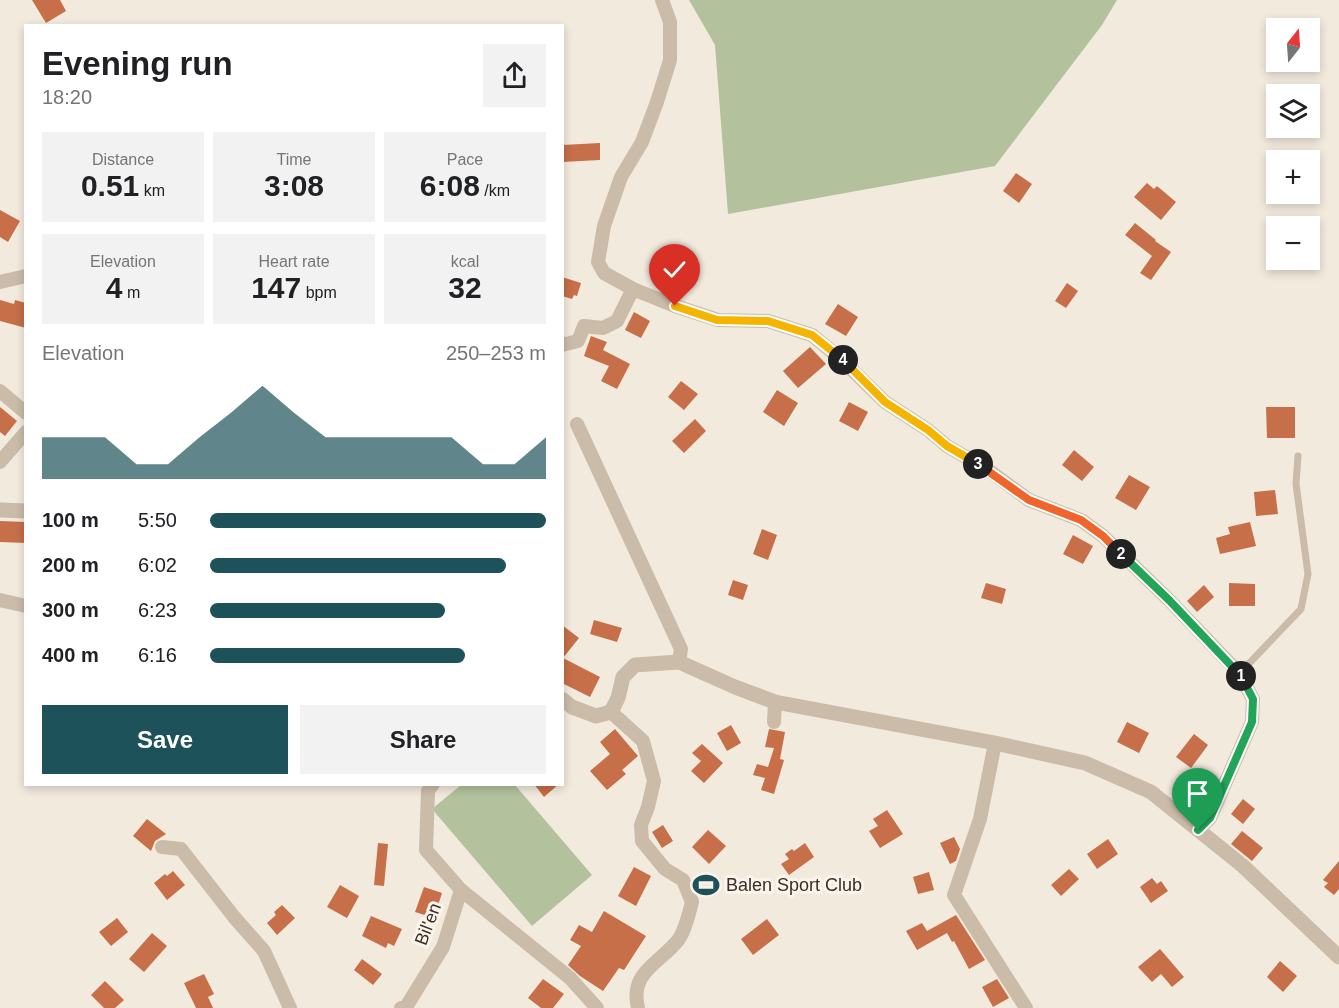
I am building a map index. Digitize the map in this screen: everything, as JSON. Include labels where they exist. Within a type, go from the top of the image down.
[{"type":"street","points":[[662,0],[670,22],[670,60],[642,142],[621,177],[604,226],[598,262],[604,273],[633,289],[717,320],[768,321],[812,335],[842,360],[885,402],[928,430],[947,446],[987,470],[1029,500],[1081,520],[1103,536],[1169,600],[1239,674],[1253,699],[1252,722],[1210,818],[1198,830]]},
{"type":"street","points":[[0,282],[24,276]]},
{"type":"street","points":[[564,344],[578,341],[584,326],[603,328],[617,321],[633,289]]},
{"type":"street","points":[[0,392],[24,411]]},
{"type":"street","points":[[577,424],[681,649],[679,662]]},
{"type":"street","points":[[0,462],[24,434]]},
{"type":"street","points":[[0,510],[24,511]]},
{"type":"street","points":[[0,600],[24,606]]},
{"type":"street","points":[[564,701],[572,707],[596,716],[611,712],[618,698],[623,677],[635,665],[679,662],[775,702],[995,743],[1085,763],[1151,792],[1243,866],[1339,957]]},
{"type":"street","points":[[774,722],[775,702]]},
{"type":"street","points":[[611,712],[643,741],[654,781],[641,825],[642,841],[665,869],[683,880],[692,902],[681,937],[664,956],[642,974],[635,997],[638,1008]]},
{"type":"street","points":[[995,743],[980,819],[954,895],[1026,1008]]},
{"type":"street","name":"Bil'en","points":[[401,1008],[406,1007],[443,947],[461,890],[426,850],[428,791],[432,786]]},
{"type":"street","points":[[162,847],[181,849],[234,917],[264,951],[291,1008]]},
{"type":"street","points":[[461,890],[570,978],[597,1008]]},
{"type":"lane","points":[[1239,674],[1301,609],[1308,574],[1296,484],[1298,456]]},
{"type":"green space","points":[[689,0],[1117,0],[1102,25],[995,166],[728,214],[715,45]]},
{"type":"green space","points":[[460,786],[516,786],[592,875],[532,926],[432,809]]},
{"type":"building","points":[[32,0],[60,0],[66,11],[46,23]]},
{"type":"building","points":[[600,143],[600,160],[564,162],[564,145]]},
{"type":"building","points":[[1016,173],[1032,184],[1019,203],[1003,191]]},
{"type":"building","points":[[1147,183],[1154,189],[1157,186],[1176,202],[1161,220],[1134,197]]},
{"type":"building","points":[[0,210],[20,221],[8,242],[0,237]]},
{"type":"building","points":[[1135,223],[1171,252],[1151,280],[1140,273],[1152,256],[1125,235]]},
{"type":"building","points":[[564,278],[581,283],[577,296],[574,295],[572,299],[564,297]]},
{"type":"building","points":[[1067,283],[1078,291],[1066,308],[1055,301]]},
{"type":"building","points":[[0,300],[14,304],[15,300],[24,302],[24,327],[0,321]]},
{"type":"building","points":[[838,304],[858,317],[846,336],[825,324]]},
{"type":"building","points":[[634,312],[650,321],[641,338],[625,330]]},
{"type":"building","points":[[591,336],[607,342],[603,350],[630,364],[617,389],[601,381],[609,366],[584,356]]},
{"type":"building","points":[[810,347],[826,364],[798,388],[783,371]]},
{"type":"building","points":[[681,381],[698,394],[684,410],[668,397]]},
{"type":"building","points":[[777,390],[798,403],[784,426],[763,412]]},
{"type":"building","points":[[849,402],[868,412],[858,431],[839,421]]},
{"type":"building","points":[[0,407],[17,421],[5,436],[0,432]]},
{"type":"building","points":[[1266,407],[1295,407],[1295,438],[1267,438]]},
{"type":"building","points":[[695,419],[706,431],[684,453],[672,441]]},
{"type":"building","points":[[1074,450],[1094,467],[1082,481],[1062,465]]},
{"type":"building","points":[[1129,475],[1150,487],[1136,510],[1115,498]]},
{"type":"building","points":[[1275,490],[1278,514],[1256,516],[1254,492]]},
{"type":"building","points":[[0,521],[24,522],[24,543],[0,542]]},
{"type":"building","points":[[1250,522],[1256,546],[1220,554],[1216,538],[1230,534],[1228,527]]},
{"type":"building","points":[[762,529],[777,535],[768,560],[753,554]]},
{"type":"building","points":[[1073,535],[1093,546],[1083,564],[1063,554]]},
{"type":"building","points":[[733,580],[748,585],[743,600],[728,595]]},
{"type":"building","points":[[986,583],[1006,589],[1002,604],[981,598]]},
{"type":"building","points":[[1229,583],[1255,584],[1255,606],[1229,606]]},
{"type":"building","points":[[1204,585],[1214,597],[1197,612],[1187,601]]},
{"type":"building","points":[[594,620],[622,628],[617,642],[590,634]]},
{"type":"building","points":[[564,627],[579,638],[564,657]]},
{"type":"building","points":[[564,659],[600,677],[590,697],[564,684]]},
{"type":"building","points":[[1127,722],[1149,733],[1139,753],[1117,742]]},
{"type":"building","points":[[731,725],[741,743],[727,751],[717,733]]},
{"type":"building","points":[[615,729],[638,756],[622,770],[626,774],[607,790],[590,771],[610,754],[600,742]]},
{"type":"building","points":[[769,729],[785,732],[780,759],[784,760],[774,794],[761,790],[765,778],[753,775],[757,764],[768,767],[774,748],[765,747]]},
{"type":"building","points":[[1194,734],[1208,745],[1191,768],[1176,757]]},
{"type":"building","points":[[702,744],[723,763],[704,783],[691,771],[701,761],[692,753]]},
{"type":"building","points":[[1194,772],[1210,785],[1196,804],[1179,791]]},
{"type":"building","points":[[536,786],[557,786],[544,797]]},
{"type":"building","points":[[1243,799],[1255,809],[1243,824],[1231,814]]},
{"type":"building","points":[[887,810],[903,834],[880,848],[869,831],[878,826],[873,819]]},
{"type":"building","points":[[147,819],[166,834],[155,841],[151,851],[133,836]]},
{"type":"building","points":[[663,825],[673,841],[662,848],[652,832]]},
{"type":"building","points":[[708,830],[726,846],[709,864],[692,847]]},
{"type":"building","points":[[1242,831],[1263,848],[1252,861],[1231,844]]},
{"type":"building","points":[[954,837],[960,849],[956,861],[950,864],[940,843]]},
{"type":"building","points":[[1108,839],[1118,854],[1097,869],[1087,854]]},
{"type":"building","points":[[378,843],[388,844],[384,886],[374,885]]},
{"type":"building","points":[[805,843],[814,857],[789,875],[781,864],[789,859],[785,854]]},
{"type":"building","points":[[1339,861],[1339,889],[1334,895],[1324,887],[1328,883],[1323,880]]},
{"type":"building","points":[[634,867],[651,876],[636,906],[618,896]]},
{"type":"building","points":[[1069,869],[1079,879],[1061,896],[1051,885]]},
{"type":"building","points":[[173,871],[185,885],[167,900],[154,883]]},
{"type":"building","points":[[929,872],[934,890],[918,894],[913,877]]},
{"type":"building","points":[[1152,878],[1157,884],[1161,881],[1168,891],[1151,903],[1140,887]]},
{"type":"building","points":[[340,885],[359,896],[347,918],[327,907]]},
{"type":"building","points":[[424,887],[442,893],[434,918],[415,912]]},
{"type":"building","points":[[282,905],[295,918],[277,935],[267,923]]},
{"type":"building","points":[[604,911],[646,936],[624,970],[619,968],[603,991],[568,965],[581,946],[570,940],[579,925],[592,932]]},
{"type":"building","points":[[956,915],[985,960],[969,969],[954,941],[952,942],[947,933],[917,950],[906,931],[922,923],[927,931]]},
{"type":"building","points":[[371,916],[402,929],[394,946],[388,943],[386,948],[362,936]]},
{"type":"building","points":[[117,918],[128,932],[111,946],[99,932]]},
{"type":"building","points":[[767,919],[779,935],[753,955],[741,939]]},
{"type":"building","points":[[152,933],[167,946],[144,972],[129,959]]},
{"type":"building","points":[[1160,949],[1184,977],[1172,987],[1161,974],[1152,982],[1138,967]]},
{"type":"building","points":[[362,959],[382,974],[373,985],[354,970]]},
{"type":"building","points":[[1280,961],[1297,976],[1283,992],[1267,977]]},
{"type":"building","points":[[204,974],[214,994],[208,997],[213,1008],[196,1008],[184,983]]},
{"type":"building","points":[[543,979],[564,994],[553,1008],[541,1008],[528,998]]},
{"type":"building","points":[[997,979],[1009,998],[993,1007],[982,987]]},
{"type":"building","points":[[105,981],[124,1000],[115,1008],[104,1008],[91,995]]},
{"type":"place","name":"Balen Sport Club","points":[[706,885]]},
{"type":"route","points":[[675,306],[717,320],[768,321],[812,335],[842,360],[885,402],[928,430],[947,446],[987,470],[1029,500],[1081,520],[1103,536],[1169,600],[1239,674],[1253,699],[1252,722],[1210,818],[1198,830]]}]
